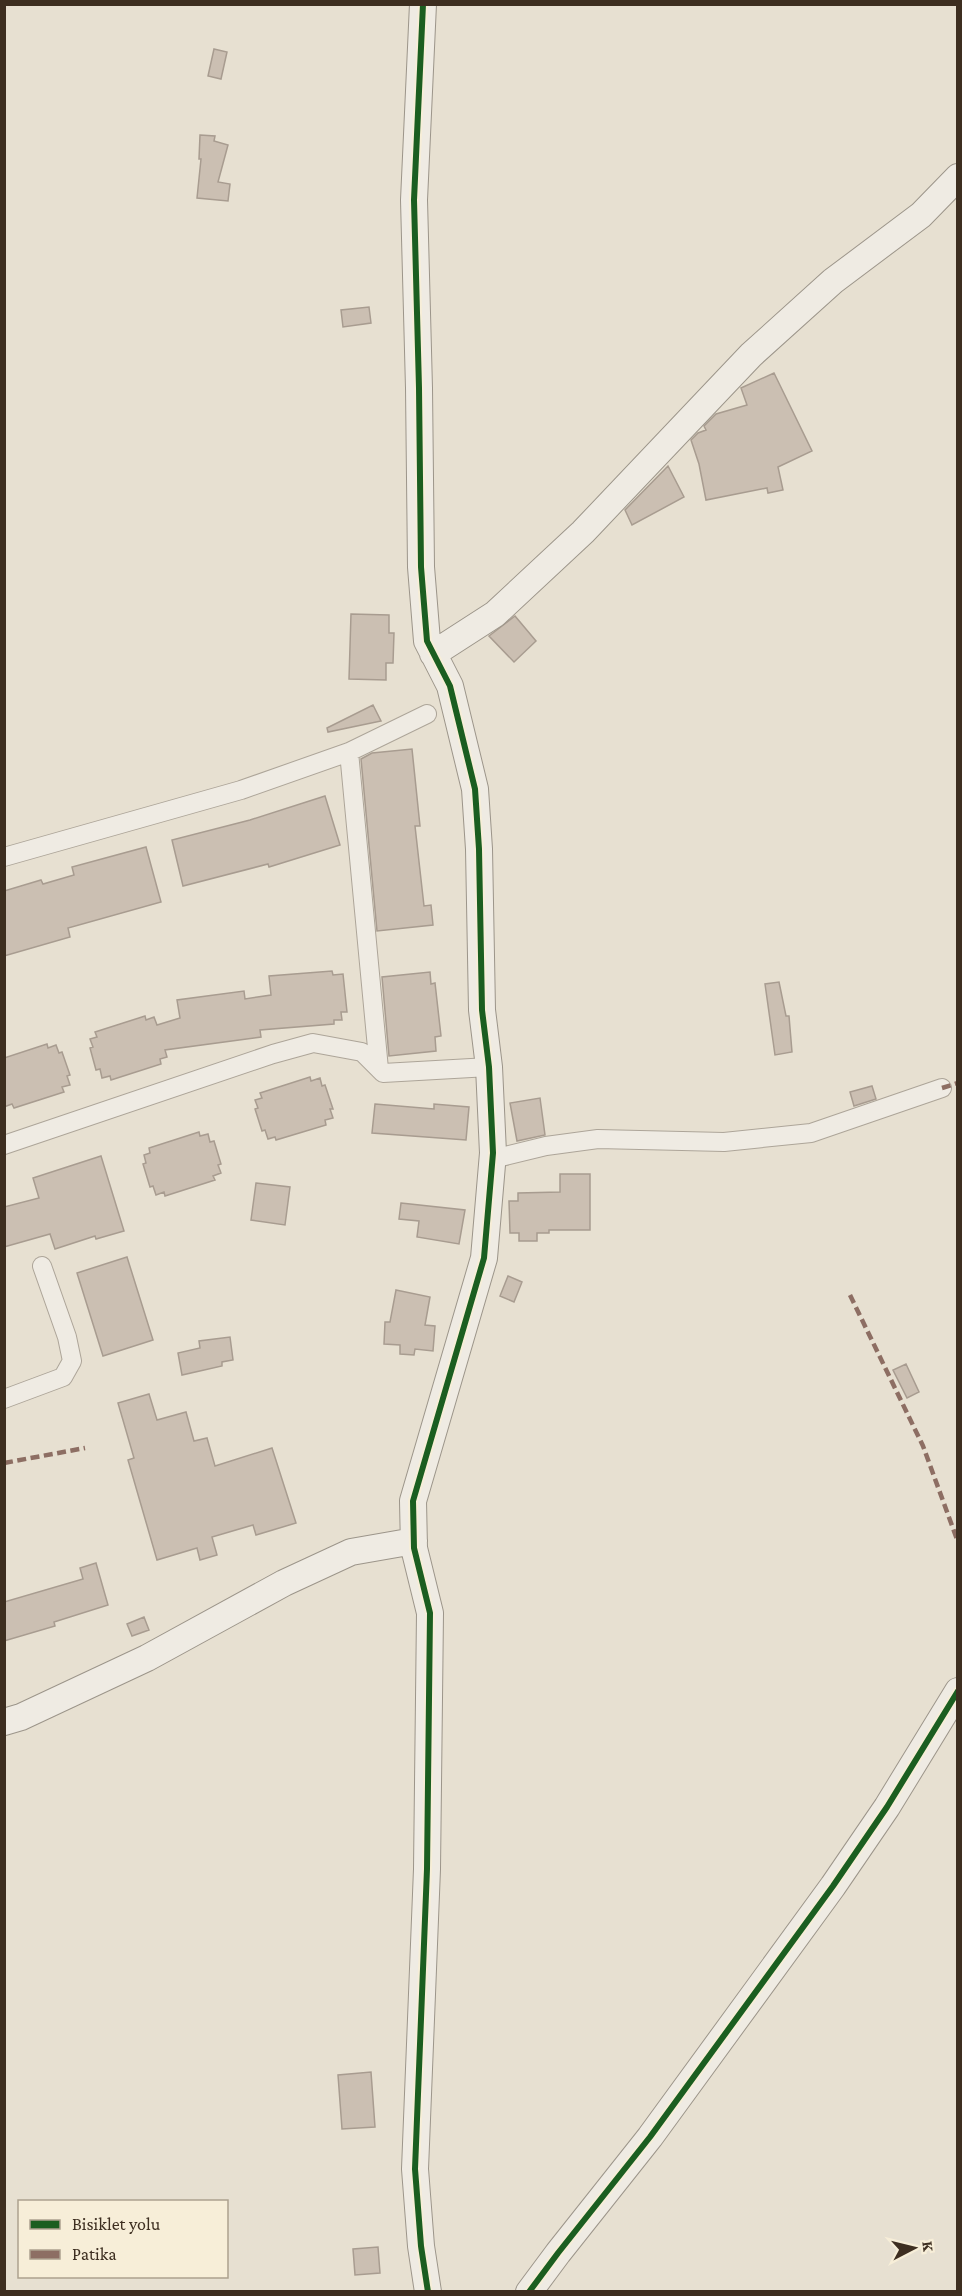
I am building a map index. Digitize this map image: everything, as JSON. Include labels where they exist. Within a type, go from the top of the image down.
[{"type":"street","points":[[423,4],[414,200],[421,567],[427,641],[450,686],[475,789],[479,849],[482,1010],[489,1067],[493,1159],[484,1258],[413,1501],[414,1548],[430,1613],[427,1880],[415,2169],[421,2246],[428,2292]]},
{"type":"street","points":[[433,654],[495,614],[583,532],[751,355],[833,281],[921,215],[957,177]]},
{"type":"street","points":[[4,857],[241,790],[349,752],[427,714]]},
{"type":"street","points":[[349,752],[378,1069]]},
{"type":"street","points":[[4,1144],[273,1054],[313,1043],[362,1052],[383,1073],[489,1067]]},
{"type":"street","points":[[493,1159],[546,1146],[598,1139],[724,1142],[812,1134],[942,1088]]},
{"type":"street","points":[[4,1399],[63,1377],[72,1361],[67,1337],[42,1266]]},
{"type":"street","points":[[4,1722],[21,1718],[147,1658],[284,1583],[351,1552],[414,1541]]},
{"type":"street","points":[[530,2292],[650,2137],[833,1887],[887,1807],[957,1691]]},
{"type":"building","points":[[214,49],[227,52],[221,79],[208,76]]},
{"type":"building","points":[[200,135],[215,136],[214,141],[228,145],[218,182],[230,184],[228,201],[197,198],[201,159],[199,159]]},
{"type":"building","points":[[369,307],[371,323],[343,327],[341,310]]},
{"type":"building","points":[[774,373],[812,451],[778,467],[783,490],[768,493],[767,488],[706,500],[699,464],[691,440],[698,433],[706,430],[704,426],[716,414],[747,405],[741,388]]},
{"type":"building","points":[[668,466],[684,497],[632,525],[625,510]]},
{"type":"building","points":[[351,614],[389,615],[389,633],[394,633],[393,663],[386,663],[386,680],[349,679]]},
{"type":"building","points":[[515,616],[536,641],[514,662],[489,636]]},
{"type":"building","points":[[373,705],[381,721],[328,732],[327,728]]},
{"type":"building","points":[[412,749],[420,826],[415,826],[424,906],[431,905],[433,925],[377,931],[361,759],[372,753]]},
{"type":"building","points":[[325,796],[340,845],[269,867],[268,864],[183,886],[172,840],[250,820]]},
{"type":"building","points":[[146,847],[161,902],[68,928],[70,937],[4,956],[4,891],[41,880],[43,884],[74,875],[72,867]]},
{"type":"building","points":[[332,971],[333,975],[343,974],[347,1012],[341,1012],[342,1020],[334,1020],[334,1024],[260,1030],[261,1037],[165,1050],[167,1057],[160,1059],[161,1064],[111,1080],[110,1076],[102,1078],[100,1069],[96,1070],[90,1048],[93,1047],[90,1039],[97,1037],[95,1032],[145,1016],[146,1020],[154,1017],[157,1025],[180,1018],[177,1000],[244,991],[245,999],[271,995],[269,976]]},
{"type":"building","points":[[430,972],[431,984],[435,983],[441,1036],[435,1037],[436,1051],[389,1056],[382,977]]},
{"type":"building","points":[[779,982],[786,1016],[789,1016],[792,1052],[775,1055],[765,984]]},
{"type":"building","points":[[47,1044],[48,1048],[56,1045],[59,1053],[62,1052],[70,1075],[67,1076],[70,1085],[62,1087],[64,1092],[14,1108],[12,1104],[4,1107],[4,1058]]},
{"type":"building","points":[[310,1077],[311,1081],[320,1078],[322,1086],[325,1085],[333,1109],[330,1109],[333,1118],[325,1120],[326,1125],[276,1140],[275,1137],[268,1139],[265,1130],[262,1131],[255,1109],[258,1108],[255,1100],[262,1098],[260,1093]]},
{"type":"building","points":[[872,1086],[876,1099],[854,1106],[850,1092]]},
{"type":"building","points":[[540,1098],[545,1135],[517,1141],[510,1103]]},
{"type":"building","points":[[375,1104],[434,1109],[434,1104],[469,1107],[466,1140],[372,1133]]},
{"type":"building","points":[[199,1132],[200,1136],[208,1134],[210,1142],[214,1141],[221,1164],[218,1165],[221,1173],[213,1176],[215,1180],[165,1196],[164,1192],[156,1195],[153,1186],[150,1187],[143,1164],[146,1163],[144,1155],[150,1153],[149,1148]]},
{"type":"building","points":[[101,1156],[124,1231],[96,1239],[95,1236],[55,1249],[50,1234],[4,1247],[4,1207],[39,1198],[33,1178]]},
{"type":"building","points":[[560,1174],[590,1174],[590,1230],[549,1230],[549,1233],[537,1233],[537,1241],[519,1241],[519,1233],[510,1233],[509,1201],[518,1201],[518,1193],[560,1192]]},
{"type":"building","points":[[256,1183],[290,1187],[285,1225],[251,1220]]},
{"type":"building","points":[[401,1203],[465,1210],[459,1244],[417,1237],[419,1221],[399,1219]]},
{"type":"building","points":[[127,1257],[153,1340],[103,1356],[77,1273]]},
{"type":"building","points":[[508,1276],[522,1282],[514,1302],[500,1296]]},
{"type":"building","points":[[396,1290],[430,1297],[425,1325],[435,1326],[433,1351],[415,1349],[414,1355],[400,1354],[400,1345],[384,1344],[385,1322],[390,1322]]},
{"type":"building","points":[[230,1337],[233,1360],[222,1362],[222,1366],[182,1375],[178,1353],[200,1348],[199,1341]]},
{"type":"building","points":[[906,1364],[919,1392],[907,1398],[893,1370]]},
{"type":"building","points":[[149,1394],[157,1420],[186,1412],[194,1441],[207,1438],[215,1466],[272,1448],[296,1523],[256,1535],[253,1525],[212,1537],[217,1555],[200,1560],[197,1548],[157,1560],[128,1460],[134,1458],[118,1403]]},
{"type":"building","points":[[96,1563],[108,1605],[54,1622],[55,1626],[4,1641],[4,1602],[83,1579],[80,1568]]},
{"type":"building","points":[[144,1617],[149,1630],[132,1636],[127,1624]]},
{"type":"building","points":[[371,2072],[375,2127],[342,2129],[338,2075]]},
{"type":"building","points":[[378,2247],[380,2273],[355,2275],[353,2249]]},
{"type":"marked path","points":[[942,1088],[958,1083]]},
{"type":"marked path","points":[[850,1295],[923,1446],[958,1542]]},
{"type":"marked path","points":[[4,1463],[85,1448]]},
{"type":"cycle path","points":[[423,4],[414,200],[421,567],[427,641],[450,686],[475,789],[479,849],[482,1010],[489,1067],[493,1153],[484,1258],[413,1501],[414,1548],[430,1613],[427,1869],[415,2169],[421,2246],[428,2292]]},
{"type":"cycle path","points":[[529,2292],[650,2137],[833,1886],[887,1807],[958,1691]]}]
